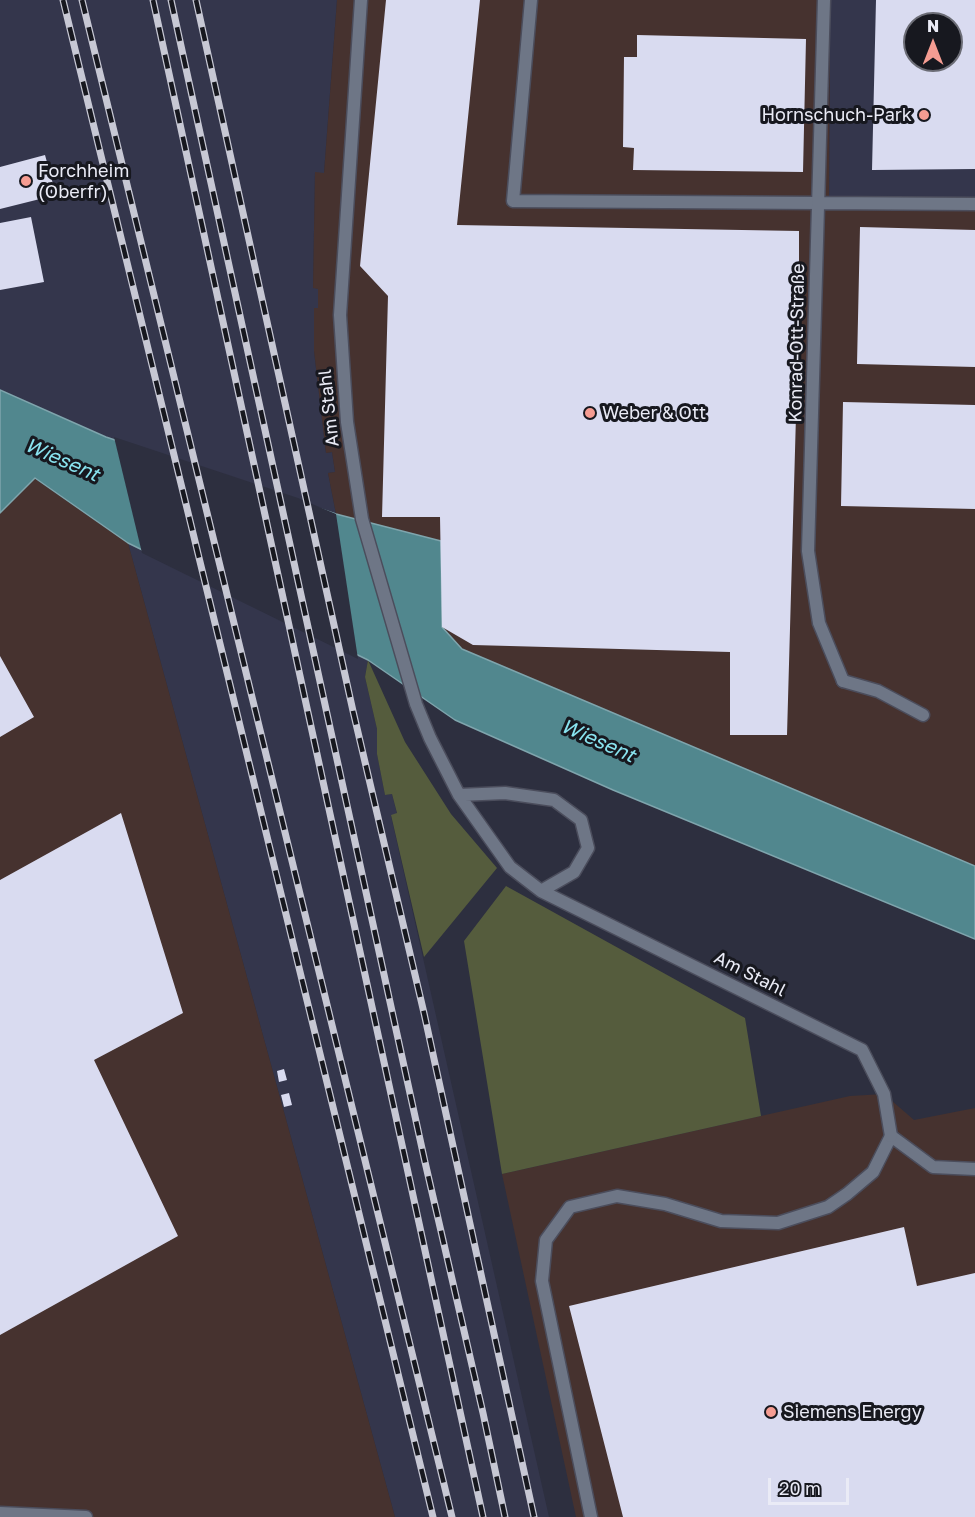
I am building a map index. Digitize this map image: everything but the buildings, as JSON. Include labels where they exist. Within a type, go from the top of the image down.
[{"type":"street","name":"Am Stahl","points":[[361,0],[340,315],[347,422],[362,519],[416,704],[430,738],[459,795],[510,867],[541,891],[862,1050],[884,1094],[891,1136]]},
{"type":"street","points":[[531,0],[513,201],[975,204]]},
{"type":"street","name":"Konrad-Ott-Straße","points":[[824,0],[808,551],[819,623],[843,681],[878,691],[923,715]]},
{"type":"street","points":[[459,795],[505,793],[554,800],[581,820],[588,848],[574,872],[541,891]]},
{"type":"street","points":[[591,1517],[542,1281],[546,1240],[570,1207],[617,1196],[665,1204],[721,1221],[778,1223],[828,1207],[847,1194],[873,1172],[891,1136],[933,1167],[975,1168]]},
{"type":"street","points":[[0,1513],[86,1517]]},
{"type":"shaded area","points":[[0,0],[337,0],[324,173],[315,173],[313,287],[318,289],[318,308],[314,309],[314,351],[326,453],[332,452],[335,472],[328,473],[336,514],[106,437],[0,390]]},
{"type":"shaded area","points":[[337,0],[830,0],[829,203],[975,206],[975,866],[462,649],[442,627],[440,541],[336,514],[328,473],[335,472],[332,452],[326,453],[314,351],[314,308],[318,308],[318,289],[313,288],[315,172],[324,173]]},
{"type":"shaded area","points":[[830,0],[975,0],[975,206],[829,203]]},
{"type":"shaded area","points":[[34,478],[128,543],[395,1517],[0,1517],[0,513]]},
{"type":"shaded area","points":[[128,543],[368,660],[365,677],[377,729],[377,754],[385,795],[392,794],[397,814],[391,816],[549,1517],[395,1517]]},
{"type":"shaded area","points":[[368,660],[405,742],[451,814],[497,868],[424,957],[391,815],[397,813],[392,794],[385,795],[377,754],[377,729],[365,677]]},
{"type":"shaded area","points":[[506,886],[745,1018],[761,1116],[502,1174],[464,941]]},
{"type":"shaded area","points":[[884,1094],[914,1120],[975,1108],[975,1517],[576,1517],[502,1174],[850,1096]]},
{"type":"water","name":"Wiesent","points":[[0,390],[106,437],[336,514],[441,541],[442,627],[462,649],[975,866],[975,939],[613,790],[455,720],[368,660],[128,543],[35,478],[0,513]]},
{"type":"pier","points":[[114,437],[298,498],[336,514],[358,659],[142,553]]},
{"type":"railway","points":[[63,0],[433,1517]]},
{"type":"railway","points":[[82,0],[452,1517]]},
{"type":"railway","points":[[153,0],[483,1517]]},
{"type":"railway","points":[[171,0],[505,1517]]},
{"type":"railway","points":[[196,0],[353,711],[424,1013],[534,1517]]},
{"type":"place","name":"Hornschuch-Park","points":[[924,115]]},
{"type":"place","name":"Forchheim (Oberfr)","points":[[26,181]]},
{"type":"place","name":"Weber & Ott","points":[[590,413]]},
{"type":"place","name":"Siemens Energy","points":[[771,1412]]}]
